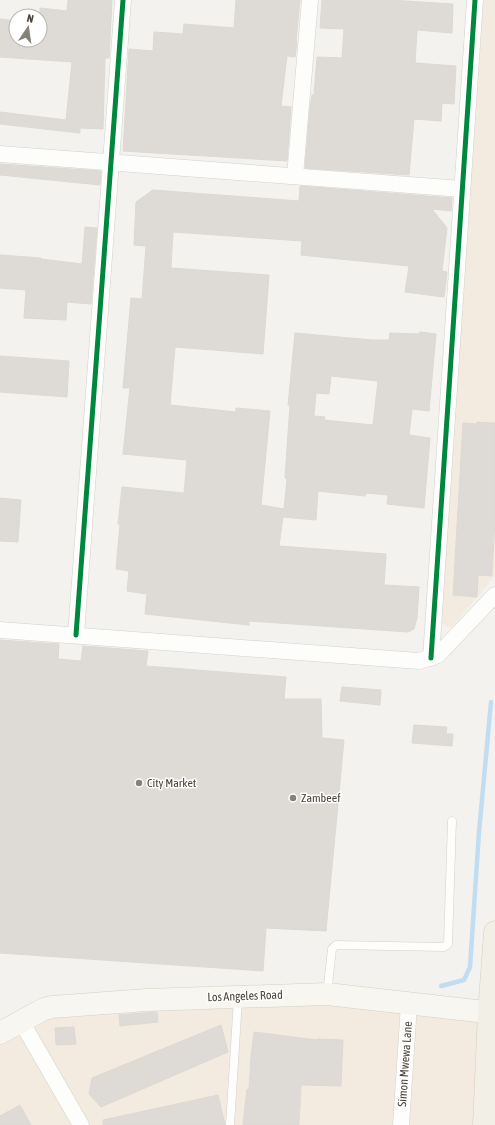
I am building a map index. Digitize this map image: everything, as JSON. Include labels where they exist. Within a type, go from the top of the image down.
[{"type":"main road","points":[[484,1125],[492,1013],[495,932]]},
{"type":"main road","name":"Los Angeles Road","points":[[0,1033],[44,1009],[52,1007],[146,1000],[238,996],[326,994],[492,1013]]},
{"type":"street","points":[[76,635],[123,0]]},
{"type":"street","points":[[295,176],[310,0]]},
{"type":"street","points":[[431,658],[475,0]]},
{"type":"street","points":[[0,154],[462,189]]},
{"type":"street","points":[[0,630],[420,661],[438,655],[495,596]]},
{"type":"street","name":"Simon Mwewa Lane","points":[[401,1125],[409,1004]]},
{"type":"street","points":[[21,1021],[81,1125]]},
{"type":"lane","points":[[326,994],[332,949],[336,945],[444,948],[448,944],[452,821]]},
{"type":"lane","points":[[230,1125],[238,996]]},
{"type":"shaded area","points":[[482,0],[495,0],[495,576],[451,628],[436,621],[465,205],[472,171]]},
{"type":"shaded area","points":[[318,995],[489,1014],[479,1125],[0,1125],[0,1036],[48,1010]]},
{"type":"building","points":[[68,0],[112,0],[109,58],[105,58],[103,129],[80,128],[80,133],[0,124],[0,112],[66,120],[72,62],[0,57],[0,19],[8,20],[8,48],[48,48],[48,9],[67,11]]},
{"type":"building","points":[[236,0],[300,0],[295,57],[287,56],[281,106],[291,107],[287,161],[123,151],[129,49],[153,51],[154,32],[183,34],[184,24],[234,28]]},
{"type":"building","points":[[322,0],[390,0],[453,4],[452,33],[417,30],[415,63],[456,66],[454,104],[442,103],[441,121],[414,119],[409,175],[305,168],[310,108],[312,95],[314,95],[317,57],[342,58],[344,29],[320,28]]},
{"type":"building","points":[[0,164],[101,171],[100,185],[0,175]]},
{"type":"building","points":[[300,186],[452,198],[451,211],[432,209],[447,228],[442,271],[447,272],[444,297],[405,292],[409,266],[301,255],[302,241],[173,232],[171,268],[269,275],[263,354],[175,347],[170,405],[236,412],[236,408],[270,411],[261,505],[284,509],[287,479],[285,478],[290,405],[288,405],[295,333],[372,340],[389,340],[390,333],[419,334],[420,332],[436,334],[429,411],[412,409],[409,435],[430,438],[424,508],[387,504],[388,495],[366,493],[365,496],[318,491],[316,520],[283,517],[279,546],[386,554],[384,585],[419,587],[417,618],[414,629],[408,632],[249,621],[249,625],[145,614],[147,594],[127,591],[129,571],[116,569],[120,524],[118,524],[122,487],[184,493],[187,460],[123,454],[130,388],[123,388],[131,298],[142,299],[146,246],[134,245],[136,202],[153,190],[299,201]],"holes":[[[331,376],[378,381],[373,425],[324,420],[325,417],[314,416],[316,393],[329,394]]]},
{"type":"building","points":[[85,227],[97,228],[91,304],[67,302],[66,320],[24,318],[26,290],[0,288],[0,255],[41,258],[82,264]]},
{"type":"building","points":[[0,356],[69,361],[67,397],[0,392]]},
{"type":"building","points":[[477,422],[495,423],[495,519],[492,576],[478,575],[477,597],[453,595],[463,423],[477,424]]},
{"type":"building","points":[[0,498],[21,500],[18,542],[0,541]]},
{"type":"building","name":"City Market","points":[[0,640],[59,644],[58,659],[81,661],[83,646],[148,651],[146,666],[286,677],[284,699],[321,699],[322,738],[344,740],[326,931],[266,928],[263,971],[0,953]]},
{"type":"building","points":[[342,687],[381,690],[380,705],[340,701]]},
{"type":"building","points":[[414,725],[447,727],[446,734],[453,734],[452,746],[412,743]]},
{"type":"building","points":[[157,1012],[158,1022],[120,1026],[119,1015]]},
{"type":"building","points":[[221,1025],[228,1052],[101,1107],[89,1094],[92,1078]]},
{"type":"building","points":[[74,1027],[76,1044],[56,1045],[55,1028]]},
{"type":"building","points":[[254,1032],[317,1040],[343,1040],[341,1086],[301,1085],[299,1125],[243,1125],[247,1089],[249,1090]]},
{"type":"building","points":[[218,1095],[225,1125],[103,1125],[103,1120]]},
{"type":"building","points":[[20,1105],[31,1125],[0,1125],[0,1116]]},
{"type":"waterway","points":[[441,986],[464,980],[470,967],[479,832],[491,702]]},
{"type":"cycle path","points":[[76,635],[123,0]]},
{"type":"cycle path","points":[[431,658],[475,0]]},
{"type":"place","name":"City Market","points":[[139,783]]},
{"type":"place","name":"Zambeef","points":[[293,798]]}]
